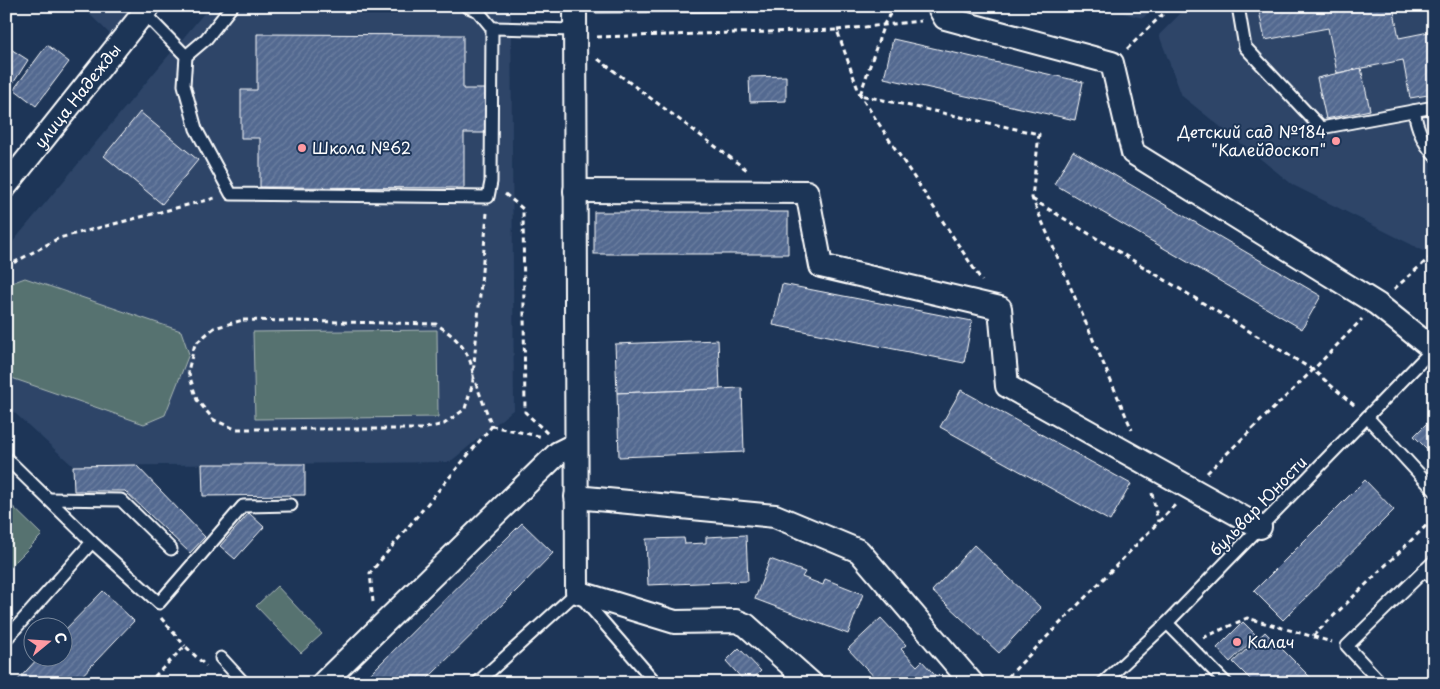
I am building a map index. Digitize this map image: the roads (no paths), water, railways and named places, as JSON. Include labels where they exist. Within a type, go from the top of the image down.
[{"type":"street","points":[[575,6],[577,34],[577,592],[675,622],[736,621],[746,624],[804,680]]},
{"type":"street","name":"улица Надежды","points":[[6,186],[146,9]]},
{"type":"street","points":[[941,12],[1112,63],[1134,153],[1377,304],[1434,348]]},
{"type":"street","points":[[576,191],[807,192],[821,266],[1000,308],[1007,386],[1260,527]]},
{"type":"street","points":[[323,683],[558,453],[576,444]]},
{"type":"street","points":[[576,497],[775,516],[859,551],[972,683]]},
{"type":"lane","points":[[232,6],[206,38],[186,56],[184,84],[196,129],[231,194],[488,197],[491,182],[492,28],[478,11],[466,6]]},
{"type":"lane","points":[[1238,6],[1245,47],[1321,128],[1434,107]]},
{"type":"lane","points":[[146,9],[186,56]]},
{"type":"lane","points":[[492,28],[577,34]]},
{"type":"lane","points":[[1414,110],[1417,128],[1424,145],[1434,155]]},
{"type":"lane","name":"бульвар Юности","points":[[1103,683],[1166,623],[1434,348]]},
{"type":"lane","points":[[1367,417],[1434,490]]},
{"type":"lane","points":[[6,458],[92,542],[159,603],[243,506],[291,505]]},
{"type":"lane","points":[[49,499],[121,500],[171,550]]},
{"type":"lane","points":[[6,639],[92,542]]},
{"type":"lane","points":[[1380,683],[1347,646],[1434,561]]},
{"type":"lane","points":[[1424,570],[1434,579]]},
{"type":"lane","points":[[477,683],[577,592],[656,683]]},
{"type":"lane","points":[[1166,623],[1226,683]]},
{"type":"lane","points":[[221,658],[244,683]]},
{"type":"place","name":"Детский сад №184 \"Калейдоскоп\"","points":[[1336,141]]},
{"type":"place","name":"Школа №62","points":[[302,148]]},
{"type":"place","name":"Калач","points":[[1237,642]]}]
